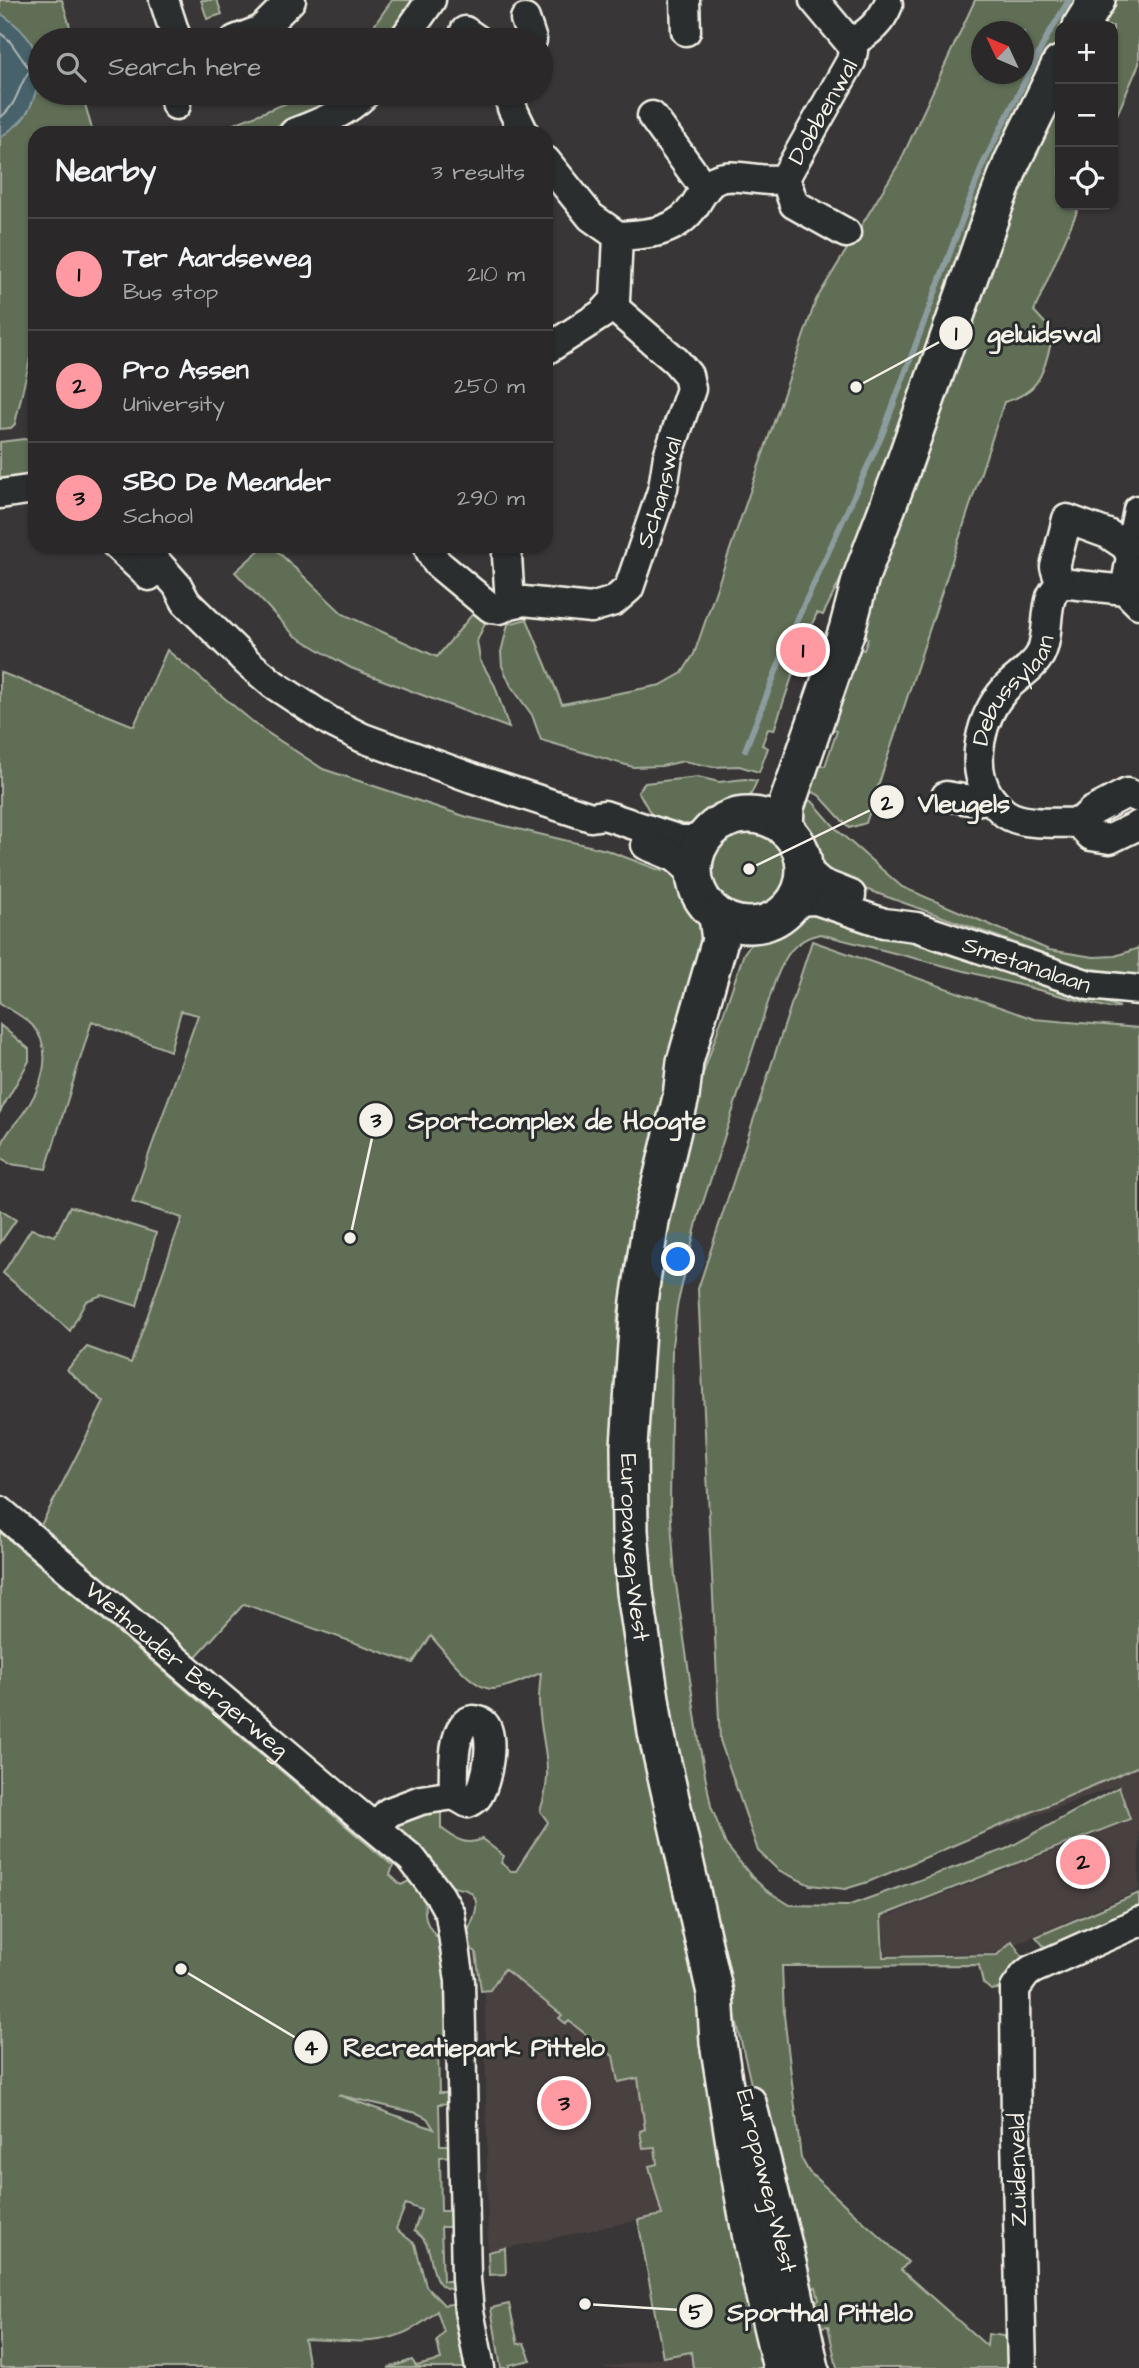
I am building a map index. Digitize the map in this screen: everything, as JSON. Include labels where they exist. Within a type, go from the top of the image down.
[{"type":"main road","points":[[1084,21],[1097,0]]},
{"type":"main road","points":[[785,829],[786,807],[847,630],[861,577],[994,208],[1012,162],[1055,74]]},
{"type":"main road","points":[[751,815],[766,798],[836,620],[861,577]]},
{"type":"main road","points":[[751,815],[769,819],[785,829],[797,844],[804,868],[802,885],[794,901],[776,917],[752,925],[734,923],[717,916],[700,897],[694,873],[696,853],[706,836],[713,828],[730,818],[751,815]]},
{"type":"main road","name":"Europaweg-West","points":[[717,916],[720,940],[685,1062],[681,1097],[654,1208],[639,1301],[629,1446],[630,1531],[635,1592],[656,1732],[716,1996],[732,2039],[784,2245],[811,2368]]},
{"type":"main road","name":"Europaweg-West","points":[[681,1097],[697,1065],[736,949],[752,925]]},
{"type":"main road","name":"Europaweg-West","points":[[716,1996],[718,2042],[739,2174],[753,2249],[781,2368]]},
{"type":"street","points":[[164,0],[173,28]]},
{"type":"street","points":[[263,28],[291,0]]},
{"type":"street","points":[[411,28],[431,0]]},
{"type":"street","points":[[685,0],[686,31]]},
{"type":"street","name":"Dobbenwal","points":[[814,0],[850,43],[853,51],[785,178],[794,204],[846,233]]},
{"type":"street","name":"Dobbenwal","points":[[850,43],[882,19],[888,5]]},
{"type":"street","points":[[327,126],[352,105]]},
{"type":"street","points":[[511,105],[521,126]]},
{"type":"street","points":[[553,170],[592,217],[618,236],[638,235],[679,225],[705,189],[652,116]]},
{"type":"street","name":"Dobbenwal","points":[[705,189],[716,180],[733,177],[763,181],[785,178]]},
{"type":"street","points":[[553,346],[602,314],[611,305],[616,292],[618,236]]},
{"type":"street","name":"Schanswal","points":[[431,553],[437,563],[484,603],[500,609],[524,601],[591,608],[614,601],[629,588],[663,488],[668,456],[691,389],[688,375],[676,361],[611,305]]},
{"type":"street","points":[[0,494],[28,490]]},
{"type":"street","points":[[1060,583],[1132,597],[1131,557],[1126,546],[1134,530],[1138,510]]},
{"type":"street","name":"Debussylaan","points":[[990,798],[984,790],[978,761],[988,711],[1006,688],[1040,655],[1052,597],[1060,583],[1055,567],[1067,519],[1108,534],[1126,546]]},
{"type":"street","points":[[124,553],[167,594],[182,598]]},
{"type":"street","points":[[148,553],[177,585],[182,598],[273,684],[331,722],[387,747],[591,817],[604,816],[680,840],[706,836]]},
{"type":"street","points":[[508,553],[510,604]]},
{"type":"street","points":[[946,796],[975,801],[990,798],[1006,814],[1047,823],[1079,823],[1091,812],[1127,793],[1139,798]]},
{"type":"street","points":[[591,817],[600,827],[675,857],[694,873]]},
{"type":"street","points":[[1079,823],[1091,836],[1110,839],[1139,825]]},
{"type":"street","name":"Smetanalaan","points":[[804,868],[821,883],[889,911],[916,927]]},
{"type":"street","name":"Smetanalaan","points":[[794,901],[816,900],[884,923],[916,927],[1089,985],[1139,990]]},
{"type":"street","name":"Wethouder Bergerweg","points":[[0,1511],[375,1827],[423,1872],[450,1914],[460,1981],[466,2279],[480,2368]]},
{"type":"street","points":[[375,1827],[389,1812],[408,1804],[454,1796]]},
{"type":"street","name":"Zuidenveld","points":[[1022,2368],[1015,1989],[1025,1975],[1139,1922]]},
{"type":"shaded area","points":[[1139,1759],[1139,1890],[995,1953],[885,1955],[883,1918],[1132,1820],[1119,1785],[988,1833],[973,1795]]},
{"type":"shaded area","points":[[504,1969],[562,2015],[566,2023],[569,2021],[638,2078],[645,2130],[640,2132],[643,2148],[655,2146],[657,2164],[649,2166],[662,2215],[488,2252],[485,1991],[490,1990]]},
{"type":"shaded area","points":[[691,2352],[693,2368],[601,2368]]},
{"type":"green space","points":[[0,0],[62,0],[70,28],[28,28],[28,105],[85,105],[91,126],[28,126],[28,367],[15,424],[11,428],[0,429]]},
{"type":"green space","points":[[201,0],[217,0],[222,14],[207,19]]},
{"type":"green space","points":[[392,0],[414,0],[394,28],[372,28]]},
{"type":"green space","points":[[975,0],[1083,0],[1071,21],[1055,21],[1055,49],[861,538],[823,615],[817,613],[807,636],[804,635],[774,730],[768,729],[762,745],[768,748],[759,772],[739,766],[713,767],[684,761],[662,766],[633,767],[541,740],[532,715],[511,686],[502,666],[501,652],[508,624],[527,619],[562,704],[661,685],[682,673],[694,654],[816,300],[900,162]]},
{"type":"green space","points":[[1112,0],[1139,0],[1139,64],[1118,112],[1118,21],[1099,21]]},
{"type":"green space","points":[[1055,102],[1055,210],[1078,210],[1034,311],[1054,333],[1040,377],[1027,392],[1004,402],[866,823],[849,828],[820,796],[810,790],[818,765],[825,766],[837,731],[830,729],[861,649],[864,650],[868,639],[865,638],[866,634],[860,632],[979,284]]},
{"type":"green space","points":[[282,105],[327,105],[278,126],[229,126]]},
{"type":"green space","points":[[28,439],[28,477],[0,482],[0,442]]},
{"type":"green space","points":[[256,553],[279,553],[343,614],[437,657],[475,611],[485,623],[477,641],[480,660],[495,686],[509,728],[351,668],[294,635],[235,572]]},
{"type":"green space","points":[[167,650],[259,727],[323,769],[467,817],[606,850],[662,871],[668,863],[683,877],[707,927],[622,1293],[617,1330],[696,1969],[765,2368],[693,2368],[691,2352],[663,2357],[638,2220],[662,2215],[649,2166],[657,2164],[655,2147],[643,2148],[640,2131],[645,2129],[638,2078],[618,2082],[613,2056],[569,2021],[566,2024],[559,2018],[562,2015],[504,1969],[490,1990],[481,1991],[476,1952],[463,1943],[476,1910],[474,1897],[467,1890],[450,1885],[420,1849],[397,1827],[398,1821],[441,1808],[441,1828],[465,1842],[482,1839],[504,1856],[501,1863],[511,1871],[516,1871],[548,1822],[540,1811],[547,1781],[539,1701],[541,1673],[505,1687],[485,1688],[468,1677],[431,1636],[413,1663],[244,1604],[191,1662],[38,1531],[104,1402],[67,1370],[87,1347],[131,1363],[182,1218],[132,1202],[198,1015],[181,1011],[170,1051],[92,1021],[46,1169],[10,1164],[0,1157],[4,1139],[35,1094],[44,1058],[39,1035],[32,1025],[0,1003],[0,672],[134,726]]},
{"type":"green space","points":[[698,777],[719,782],[745,779],[757,781],[746,805],[696,829],[656,823],[638,791],[645,783]]},
{"type":"green space","points":[[804,798],[813,802],[839,832],[902,887],[1049,950],[1094,957],[1115,956],[1139,948],[1139,975],[1085,968],[840,880],[815,863],[801,834]]},
{"type":"green space","points":[[748,829],[764,832],[777,841],[786,854],[789,870],[786,886],[777,899],[764,908],[748,911],[732,908],[719,899],[710,886],[707,870],[710,854],[719,841],[732,832]]},
{"type":"green space","points":[[802,910],[826,911],[937,951],[1120,1007],[1109,1008],[820,934],[803,940],[791,950],[775,981],[698,1218],[677,1306],[672,1346],[670,1506],[675,1577],[700,1748],[711,1806],[726,1845],[752,1877],[766,1890],[790,1905],[847,1906],[1006,1849],[1119,1787],[1130,1819],[881,1916],[883,1957],[997,1955],[1012,1941],[1024,1959],[1013,1968],[1003,1988],[991,1990],[983,1983],[979,1965],[782,1966],[784,2015],[801,2158],[809,2172],[908,2262],[901,2270],[987,2346],[988,2334],[1004,2336],[1007,2339],[1009,2368],[837,2368],[828,2326],[821,2327],[815,2301],[819,2300],[816,2287],[809,2289],[778,2200],[721,1955],[654,1643],[642,1498],[659,1268],[689,1122],[744,953],[757,936]]},
{"type":"green space","points":[[812,941],[1034,1019],[1139,1028],[1139,1766],[868,1882],[845,1889],[810,1885],[778,1870],[758,1851],[720,1740],[698,1289]]},
{"type":"green space","points":[[0,1025],[29,1049],[29,1061],[0,1112]]},
{"type":"green space","points":[[70,1206],[156,1233],[137,1306],[102,1295],[86,1301],[70,1331],[3,1273],[31,1229],[55,1236]]},
{"type":"green space","points":[[0,1210],[16,1220],[0,1243]]},
{"type":"green space","points":[[0,1532],[393,1866],[390,1875],[401,1885],[409,1881],[417,1885],[424,1894],[425,1916],[442,1945],[449,1978],[452,2044],[438,2045],[439,2093],[452,2093],[453,2103],[439,2104],[440,2145],[453,2145],[453,2156],[440,2157],[441,2211],[454,2211],[455,2227],[441,2227],[443,2281],[456,2281],[457,2290],[446,2288],[439,2283],[427,2247],[414,2231],[421,2210],[406,2204],[396,2229],[415,2244],[426,2286],[444,2305],[459,2303],[472,2368],[388,2368],[412,2360],[416,2366],[441,2360],[437,2341],[444,2332],[437,2311],[404,2333],[389,2338],[374,2341],[304,2339],[309,2368],[0,2368]],"holes":[[[338,2095],[417,2113],[427,2118],[434,2129]]]},
{"type":"green space","points":[[1139,1893],[1139,1912],[1047,1950],[1036,1937]]},
{"type":"green space","points":[[505,2248],[506,2274],[489,2275],[488,2252]]},
{"type":"green space","points":[[509,2304],[518,2344],[524,2343],[531,2360],[501,2368],[491,2308]]},
{"type":"water","points":[[0,13],[28,38],[28,105],[31,105],[21,121],[0,138]]},
{"type":"waterway","points":[[745,750],[792,631],[882,435],[983,164],[1047,37],[1069,0]]},
{"type":"place","name":"geluidswal","points":[[856,387]]},
{"type":"place","name":"Ter Aardseweg","points":[[803,650]]},
{"type":"place","name":"Vleugels","points":[[749,869]]},
{"type":"place","name":"Sportcomplex de Hoogte","points":[[350,1238]]},
{"type":"place","name":"Pro Assen","points":[[1083,1862]]},
{"type":"place","name":"Recreatiepark Pittelo","points":[[181,1969]]},
{"type":"place","name":"SBO De Meander","points":[[564,2103]]},
{"type":"place","name":"Sporthal Pittelo","points":[[585,2304]]}]
